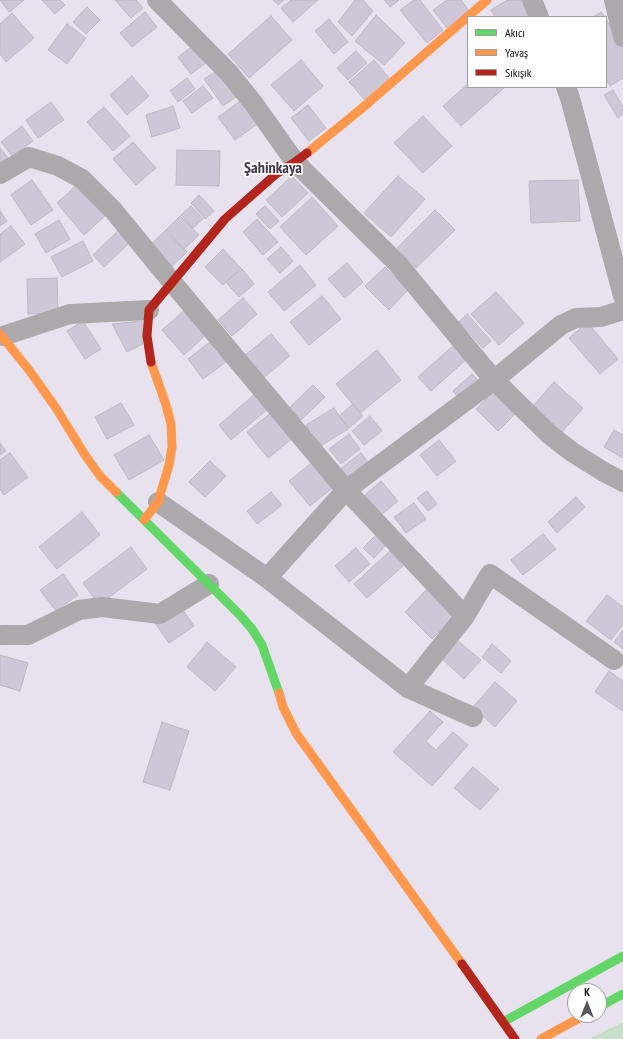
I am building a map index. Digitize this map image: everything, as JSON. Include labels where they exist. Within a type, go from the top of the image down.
[{"type":"street","points":[[157,0],[229,73],[254,104],[295,162],[398,264],[494,380],[555,439],[572,452],[623,482]]},
{"type":"street","points":[[469,16],[487,0]]},
{"type":"street","points":[[532,0],[539,16]]},
{"type":"street","points":[[614,0],[623,37]]},
{"type":"street","points":[[144,520],[158,502],[172,447],[171,424],[166,405],[151,365],[147,336],[149,310],[225,219],[276,174],[295,162],[361,109],[467,17]]},
{"type":"street","points":[[566,88],[623,296]]},
{"type":"street","points":[[0,174],[29,157],[58,166],[82,179],[113,210],[346,490],[465,616]]},
{"type":"street","points":[[149,310],[70,314],[1,335],[30,370],[100,476],[209,584],[252,629],[268,660],[283,707],[296,732],[515,1039]]},
{"type":"street","points":[[267,578],[346,490],[494,380],[561,325],[576,318],[601,316],[623,310]]},
{"type":"street","points":[[158,502],[267,578],[408,688],[473,717]]},
{"type":"street","points":[[408,688],[465,616],[490,574],[614,660]]},
{"type":"street","points":[[2,635],[28,635],[79,610],[102,607],[160,614],[209,584]]},
{"type":"street","points":[[503,1022],[623,956]]},
{"type":"street","points":[[607,1003],[623,994]]},
{"type":"street","points":[[541,1039],[570,1023]]},
{"type":"green space","points":[[623,1022],[623,1039],[589,1039]]},
{"type":"building","points":[[0,0],[24,0],[9,12]]},
{"type":"building","points":[[42,0],[60,0],[65,5],[55,14]]},
{"type":"building","points":[[115,0],[136,0],[143,8],[131,18]]},
{"type":"building","points":[[273,0],[284,0],[278,5]]},
{"type":"building","points":[[291,0],[318,0],[293,22],[281,8]]},
{"type":"building","points":[[355,0],[363,0],[373,11],[352,36],[338,22]]},
{"type":"building","points":[[384,0],[399,0],[390,7]]},
{"type":"building","points":[[414,0],[420,0],[443,30],[427,43],[400,10]]},
{"type":"building","points":[[447,0],[461,0],[469,11],[447,28],[433,10]]},
{"type":"building","points":[[507,0],[521,0],[532,16],[494,16],[491,10]]},
{"type":"building","points":[[87,7],[100,20],[86,34],[73,22]]},
{"type":"building","points":[[145,12],[157,27],[132,47],[120,33]]},
{"type":"building","points":[[601,12],[604,16],[595,16]]},
{"type":"building","points":[[12,13],[34,38],[6,62],[0,54],[0,24]]},
{"type":"building","points":[[376,15],[405,43],[384,65],[355,41]]},
{"type":"building","points":[[271,16],[292,40],[249,78],[228,54]]},
{"type":"building","points":[[329,19],[348,42],[334,54],[315,31]]},
{"type":"building","points":[[607,21],[623,46],[623,78],[610,86],[607,81]]},
{"type":"building","points":[[67,24],[86,38],[67,64],[48,50]]},
{"type":"building","points":[[194,45],[207,62],[191,74],[178,57]]},
{"type":"building","points":[[356,51],[367,63],[348,80],[337,68]]},
{"type":"building","points":[[301,60],[323,86],[294,111],[271,85]]},
{"type":"building","points":[[374,60],[390,79],[365,100],[349,82]]},
{"type":"building","points":[[220,69],[239,95],[223,106],[204,79]]},
{"type":"building","points":[[132,76],[149,96],[127,115],[110,95]]},
{"type":"building","points":[[187,78],[195,89],[178,102],[170,91]]},
{"type":"building","points":[[467,85],[467,88],[504,88],[461,126],[443,106]]},
{"type":"building","points":[[203,86],[213,98],[192,113],[183,101]]},
{"type":"building","points":[[613,90],[623,107],[623,114],[618,118],[604,95]]},
{"type":"building","points":[[243,99],[260,122],[235,140],[218,117]]},
{"type":"building","points":[[51,102],[64,120],[38,138],[26,120]]},
{"type":"building","points":[[308,105],[326,128],[309,141],[291,118]]},
{"type":"building","points":[[173,106],[180,128],[152,137],[146,115]]},
{"type":"building","points":[[104,107],[130,136],[113,151],[87,122]]},
{"type":"building","points":[[423,116],[452,146],[423,173],[394,143]]},
{"type":"building","points":[[22,126],[33,141],[12,156],[1,142]]},
{"type":"building","points":[[133,142],[156,168],[136,185],[113,159]]},
{"type":"building","points":[[0,148],[10,160],[0,168]]},
{"type":"building","points":[[177,150],[220,151],[219,186],[176,185]]},
{"type":"building","points":[[292,176],[308,193],[282,217],[266,200]]},
{"type":"building","points":[[398,176],[425,199],[391,237],[364,213]]},
{"type":"building","points":[[32,180],[53,210],[31,225],[11,195]]},
{"type":"building","points":[[578,180],[580,221],[531,223],[529,181]]},
{"type":"building","points":[[78,184],[106,215],[84,235],[57,203]]},
{"type":"building","points":[[199,195],[214,211],[205,219],[191,203]]},
{"type":"building","points":[[312,197],[338,226],[306,255],[280,227]]},
{"type":"building","points":[[191,206],[203,219],[193,228],[181,215]]},
{"type":"building","points":[[265,206],[279,221],[270,229],[256,214]]},
{"type":"building","points":[[435,210],[455,230],[416,268],[397,248]]},
{"type":"building","points":[[0,211],[7,221],[0,226]]},
{"type":"building","points":[[180,216],[199,235],[184,249],[165,231]]},
{"type":"building","points":[[257,219],[278,242],[263,255],[243,232]]},
{"type":"building","points":[[59,220],[70,239],[46,253],[35,234]]},
{"type":"building","points":[[11,226],[25,244],[0,262],[0,234]]},
{"type":"building","points":[[119,230],[130,242],[104,267],[93,255]]},
{"type":"building","points":[[166,230],[187,252],[170,268],[149,246]]},
{"type":"building","points":[[83,241],[93,261],[62,277],[51,257]]},
{"type":"building","points":[[281,247],[293,261],[280,273],[267,259]]},
{"type":"building","points":[[223,249],[241,268],[223,285],[205,267]]},
{"type":"building","points":[[347,263],[363,282],[345,298],[328,279]]},
{"type":"building","points":[[300,265],[316,285],[284,311],[268,292]]},
{"type":"building","points":[[385,267],[408,290],[389,310],[365,286]]},
{"type":"building","points":[[242,269],[254,284],[239,297],[226,282]]},
{"type":"building","points":[[57,278],[58,313],[28,314],[27,279]]},
{"type":"building","points":[[496,292],[524,323],[499,345],[471,314]]},
{"type":"building","points":[[322,296],[341,319],[309,345],[290,322]]},
{"type":"building","points":[[243,298],[257,314],[232,336],[218,320]]},
{"type":"building","points":[[187,308],[209,332],[184,355],[162,330]]},
{"type":"building","points":[[467,314],[491,341],[483,348],[459,322]]},
{"type":"building","points":[[83,321],[101,349],[85,359],[67,331]]},
{"type":"building","points":[[142,321],[143,344],[127,352],[112,324]]},
{"type":"building","points":[[587,322],[618,359],[600,374],[569,338]]},
{"type":"building","points":[[271,334],[290,356],[263,378],[244,356]]},
{"type":"building","points":[[210,342],[226,362],[203,379],[188,359]]},
{"type":"building","points":[[455,344],[468,358],[431,391],[418,377]]},
{"type":"building","points":[[377,350],[401,380],[360,413],[336,384]]},
{"type":"building","points":[[472,374],[482,384],[462,402],[453,391]]},
{"type":"building","points":[[554,382],[583,408],[561,433],[532,407]]},
{"type":"building","points":[[313,385],[325,397],[301,420],[290,407]]},
{"type":"building","points":[[495,390],[517,412],[498,431],[476,409]]},
{"type":"building","points":[[256,393],[269,408],[231,440],[219,425]]},
{"type":"building","points":[[121,403],[134,425],[107,439],[95,417]]},
{"type":"building","points":[[353,404],[363,416],[349,428],[339,416]]},
{"type":"building","points":[[334,408],[348,429],[319,447],[306,425]]},
{"type":"building","points":[[272,412],[293,438],[268,458],[247,432]]},
{"type":"building","points":[[370,416],[382,431],[364,445],[352,431]]},
{"type":"building","points":[[614,430],[623,435],[623,458],[604,447]]},
{"type":"building","points":[[349,434],[360,449],[341,464],[329,449]]},
{"type":"building","points":[[149,435],[164,460],[129,480],[114,455]]},
{"type":"building","points":[[439,440],[456,461],[437,476],[420,455]]},
{"type":"building","points":[[0,443],[6,451],[0,455]]},
{"type":"building","points":[[10,453],[28,477],[4,495],[0,489],[0,460]]},
{"type":"building","points":[[361,453],[372,467],[351,483],[340,469]]},
{"type":"building","points":[[210,461],[226,476],[205,497],[189,482]]},
{"type":"building","points":[[314,461],[335,486],[310,506],[289,481]]},
{"type":"building","points":[[381,481],[398,501],[381,515],[365,495]]},
{"type":"building","points":[[427,491],[437,504],[428,511],[417,498]]},
{"type":"building","points":[[271,492],[282,505],[257,524],[247,511]]},
{"type":"building","points":[[576,497],[585,507],[557,533],[548,522]]},
{"type":"building","points":[[414,503],[426,519],[406,533],[394,517]]},
{"type":"building","points":[[82,512],[100,535],[57,569],[39,547]]},
{"type":"building","points":[[543,534],[556,549],[523,575],[511,560]]},
{"type":"building","points":[[376,535],[386,545],[374,558],[363,548]]},
{"type":"building","points":[[131,547],[147,569],[99,605],[83,583]]},
{"type":"building","points":[[356,548],[370,564],[349,582],[335,566]]},
{"type":"building","points":[[390,551],[403,566],[367,598],[354,584]]},
{"type":"building","points":[[63,574],[78,595],[56,611],[40,590]]},
{"type":"building","points":[[428,588],[456,615],[432,639],[405,612]]},
{"type":"building","points":[[607,595],[623,607],[623,624],[611,640],[586,621]]},
{"type":"building","points":[[180,606],[194,626],[169,643],[155,623]]},
{"type":"building","points":[[623,630],[623,649],[614,642]]},
{"type":"building","points":[[457,640],[481,660],[464,679],[441,658]]},
{"type":"building","points":[[207,642],[236,667],[215,691],[187,667]]},
{"type":"building","points":[[492,644],[511,661],[501,673],[482,657]]},
{"type":"building","points":[[0,655],[28,663],[20,691],[0,685]]},
{"type":"building","points":[[609,671],[623,681],[623,711],[595,692]]},
{"type":"building","points":[[495,682],[517,701],[495,727],[473,707]]},
{"type":"building","points":[[430,711],[443,722],[426,741],[436,750],[453,732],[468,745],[432,786],[393,752]]},
{"type":"building","points":[[162,722],[189,731],[170,790],[143,782]]},
{"type":"building","points":[[473,767],[499,789],[480,810],[454,788]]},
{"type":"traffic: fast","points":[[116,492],[240,615],[252,629],[262,645],[279,693]]},
{"type":"traffic: fast","points":[[503,1022],[623,956]]},
{"type":"traffic: fast","points":[[607,1003],[623,994]]},
{"type":"traffic: slow","points":[[469,16],[487,0]]},
{"type":"traffic: slow","points":[[307,153],[361,109],[467,17]]},
{"type":"traffic: slow","points":[[0,334],[29,370],[56,408],[100,476],[116,492]]},
{"type":"traffic: slow","points":[[144,520],[158,502],[169,465],[172,447],[171,424],[151,362]]},
{"type":"traffic: slow","points":[[279,693],[283,707],[296,733],[462,964]]},
{"type":"traffic: slow","points":[[541,1039],[570,1023]]},
{"type":"traffic: jam","points":[[151,362],[147,336],[149,310],[225,219],[276,174],[307,153]]},
{"type":"traffic: jam","points":[[462,964],[515,1039]]},
{"type":"district","name":"Şahinkaya","points":[[273,168]]}]
